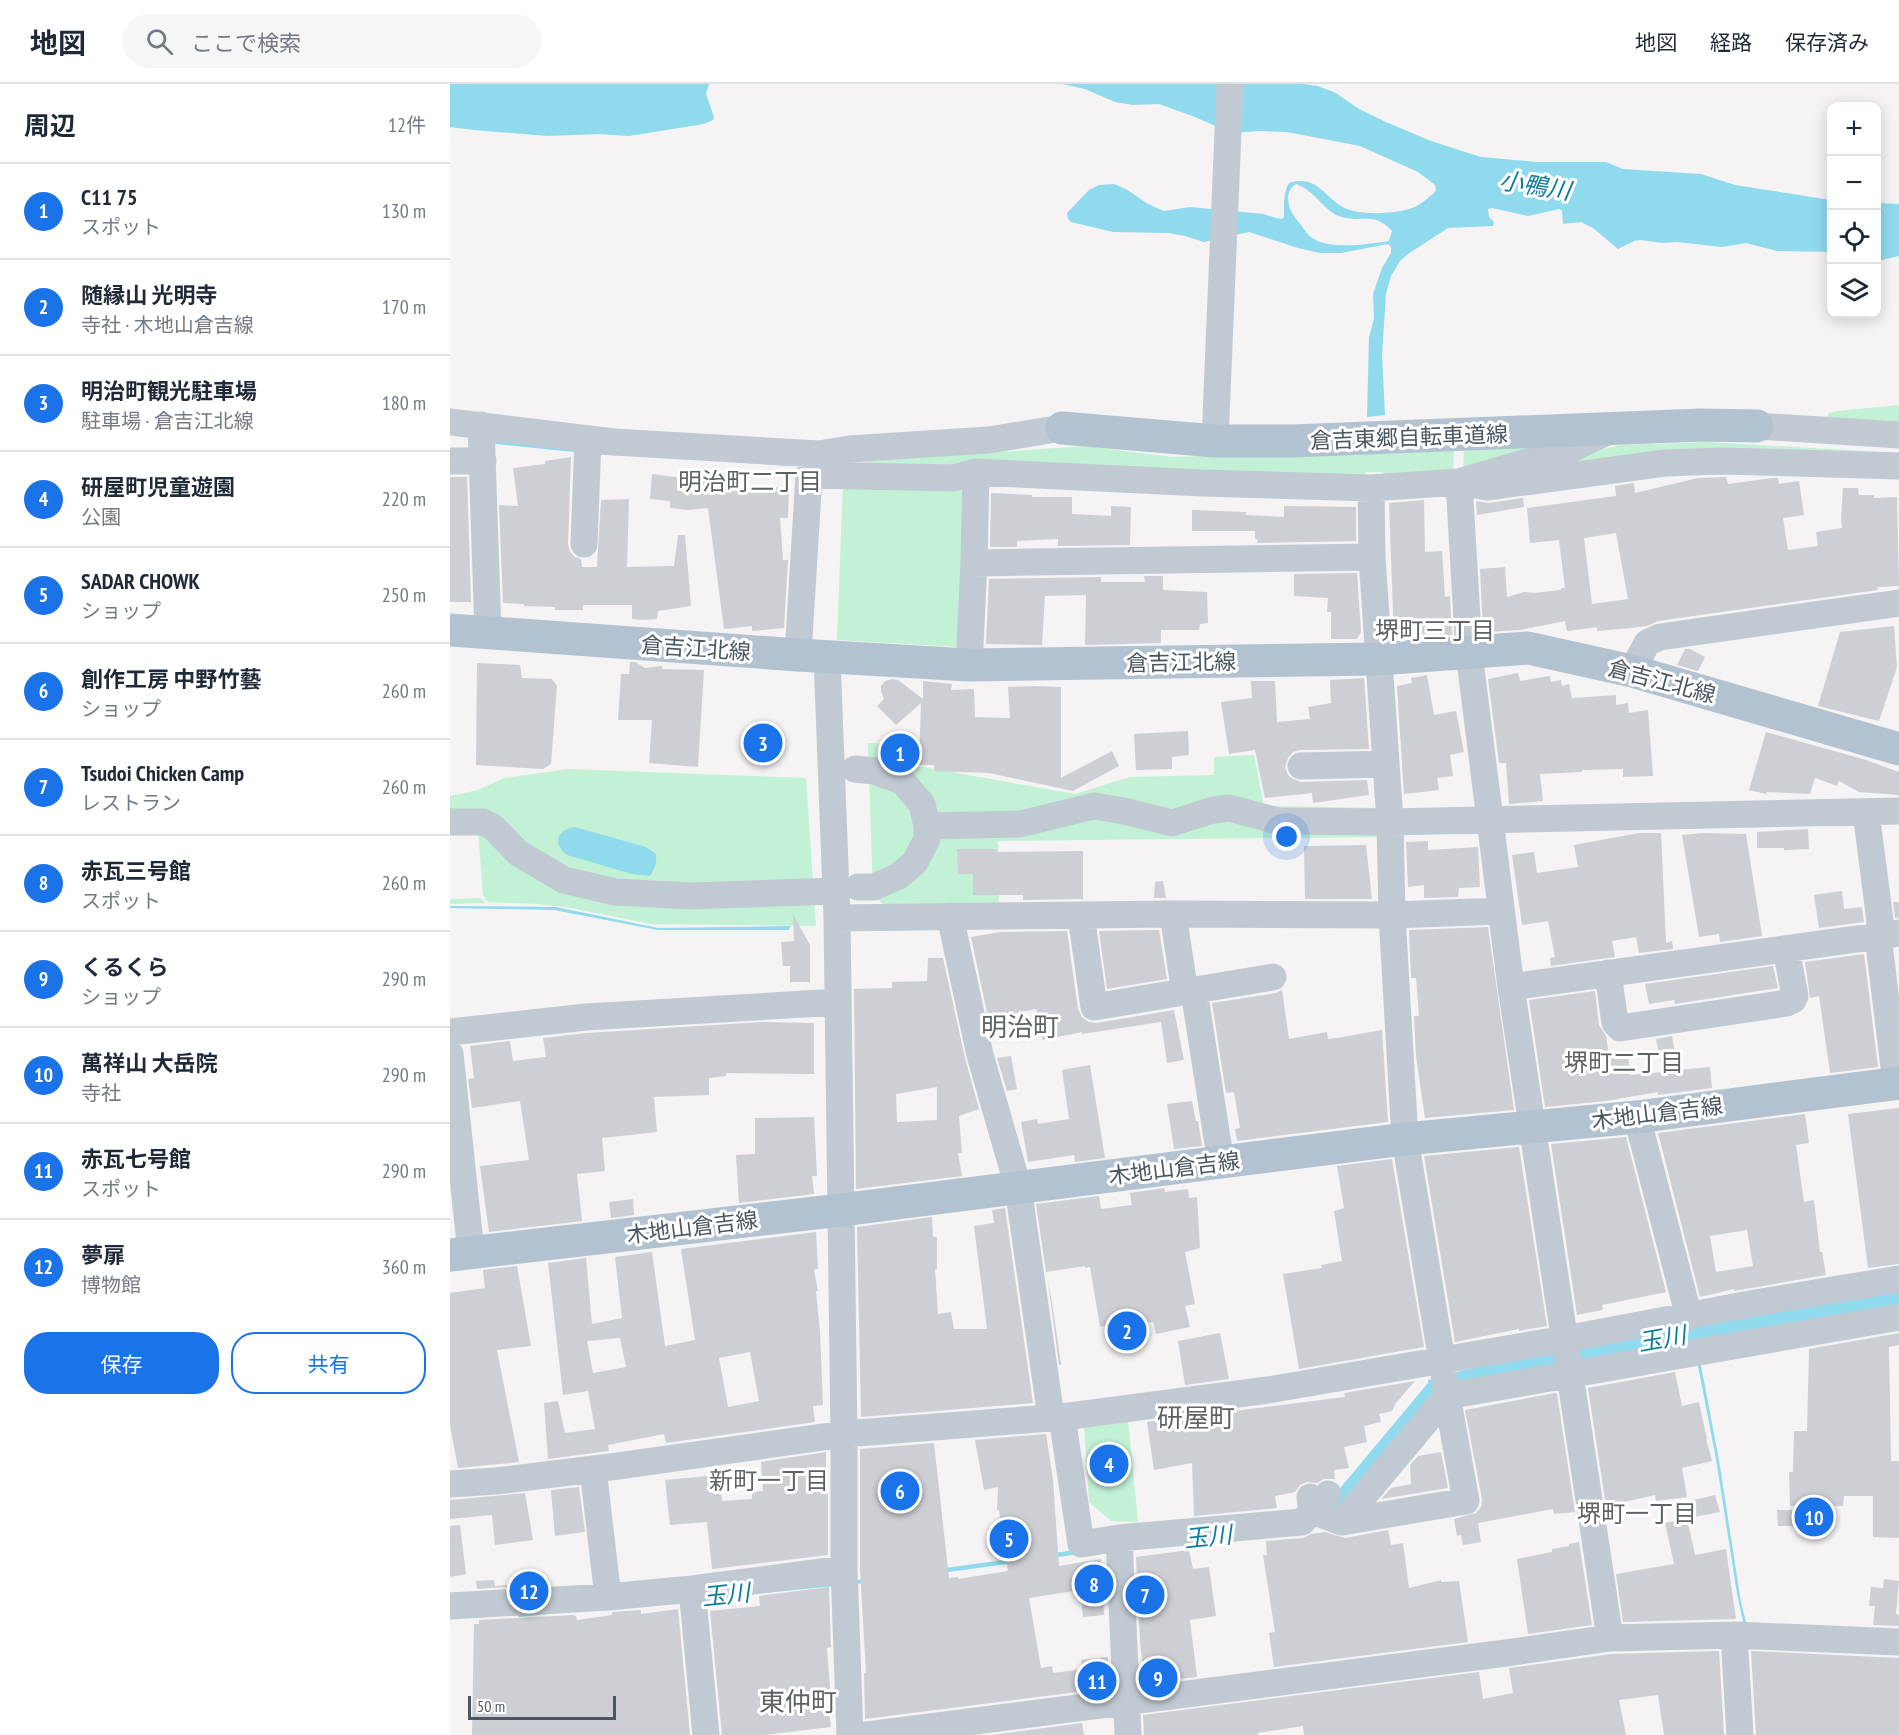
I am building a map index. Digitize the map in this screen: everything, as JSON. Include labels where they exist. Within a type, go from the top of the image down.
[{"type":"main road","name":"倉吉東郷自転車道線","points":[[1062,428],[1216,428],[1292,441],[1701,425],[1757,426]]},
{"type":"main road","name":"倉吉江北線","points":[[450,630],[969,665],[1378,659],[1528,648],[1632,671],[1899,749]]},
{"type":"main road","name":"木地山倉吉線","points":[[460,1254],[841,1210],[1405,1139],[1637,1117],[1898,1083]]},
{"type":"street","points":[[1216,428],[1230,84]]},
{"type":"street","points":[[450,422],[814,465],[954,478],[976,472],[1203,483],[1371,488],[1459,482],[1570,449],[1613,429]]},
{"type":"street","points":[[481,425],[488,633]]},
{"type":"street","points":[[1757,426],[1899,435]]},
{"type":"street","points":[[814,465],[849,449],[989,440],[1062,428]]},
{"type":"street","points":[[584,544],[588,439]]},
{"type":"street","points":[[450,461],[483,461]]},
{"type":"street","points":[[1459,482],[1487,487],[1677,462],[1724,461],[1899,466]]},
{"type":"street","points":[[814,465],[813,656],[847,889],[837,918],[844,1569],[850,1735]]},
{"type":"street","points":[[969,665],[976,472]]},
{"type":"street","points":[[1459,482],[1469,653],[1511,987],[1610,1638]]},
{"type":"street","points":[[950,916],[980,1055],[1018,1187],[1081,1544],[1119,1538],[1302,1522],[1317,1501],[1342,1522],[1466,1501],[1405,1139],[1392,915],[1390,822],[1372,557],[1371,488]]},
{"type":"street","points":[[974,562],[1372,557]]},
{"type":"street","points":[[1632,671],[1647,644],[1660,637],[1899,603]]},
{"type":"street","points":[[1301,766],[1386,764]]},
{"type":"street","points":[[455,832],[483,822],[493,827],[518,853],[564,880],[615,892],[691,896],[874,887],[899,876],[915,862],[927,839],[927,826],[922,804],[902,781],[874,771],[855,769]]},
{"type":"street","points":[[927,826],[1020,824],[1094,806],[1172,823],[1213,810],[1229,808],[1278,821],[1390,822],[1899,811]]},
{"type":"street","points":[[1866,812],[1880,921],[1889,934],[1898,1083]]},
{"type":"street","points":[[837,918],[1173,914],[1392,915],[1502,911]]},
{"type":"street","points":[[1173,914],[1190,992],[1221,1162]]},
{"type":"street","points":[[1080,915],[1094,1007],[1273,977]]},
{"type":"street","points":[[1511,987],[1889,934]]},
{"type":"street","points":[[1608,973],[1615,1023],[1620,1028],[1776,1005],[1792,1000],[1795,996],[1786,949]]},
{"type":"street","points":[[450,1032],[586,1017],[838,1002]]},
{"type":"street","points":[[450,1054],[460,1254]]},
{"type":"street","points":[[1637,1117],[1689,1317]]},
{"type":"street","points":[[450,1485],[593,1469],[844,1434],[1057,1417],[1268,1390],[1899,1279]]},
{"type":"street","points":[[1342,1522],[1447,1396],[1899,1317]]},
{"type":"street","points":[[593,1469],[608,1597]]},
{"type":"street","points":[[1119,1538],[1128,1735]]},
{"type":"street","points":[[450,1606],[608,1597],[692,1589],[844,1569]]},
{"type":"street","points":[[692,1589],[706,1735]]},
{"type":"street","points":[[1734,1635],[1740,1735]]},
{"type":"street","points":[[867,1735],[1494,1655],[1610,1638],[1734,1635],[1899,1642]]},
{"type":"green space","points":[[1899,405],[1899,425],[1827,417],[1829,413],[1838,411]]},
{"type":"green space","points":[[1707,442],[1899,453],[1486,479],[1620,445]]},
{"type":"green space","points":[[1550,445],[1463,474],[1464,449]]},
{"type":"green space","points":[[1085,446],[1172,457],[1454,449],[1453,477],[1386,482],[1383,472],[1365,472],[1365,481],[856,462]]},
{"type":"green space","points":[[843,482],[964,492],[959,647],[837,640]]},
{"type":"green space","points":[[868,743],[913,744],[912,765],[1075,794],[1130,777],[1214,775],[1214,757],[1254,755],[1264,806],[1380,808],[1379,837],[998,841],[999,909],[887,908],[873,894]]},
{"type":"green space","points":[[569,769],[806,778],[816,926],[651,924],[565,907],[488,902],[483,895],[478,831],[450,831],[450,796],[478,790],[504,778]]},
{"type":"green space","points":[[480,898],[485,903],[450,904],[450,899]]},
{"type":"green space","points":[[1128,1419],[1138,1522],[1111,1521],[1089,1502],[1084,1425]]},
{"type":"water","points":[[450,84],[709,84],[706,94],[714,117],[713,120],[704,124],[629,136],[599,134],[548,136],[450,127]]},
{"type":"water","name":"小鴨川","points":[[1062,84],[1303,84],[1318,86],[1336,93],[1359,109],[1386,122],[1431,141],[1481,157],[1537,162],[1606,162],[1623,169],[1701,174],[1735,185],[1827,199],[1827,252],[1777,251],[1746,243],[1722,247],[1641,240],[1618,249],[1593,228],[1581,222],[1563,224],[1562,211],[1559,209],[1528,216],[1488,209],[1489,217],[1494,222],[1493,226],[1448,228],[1408,254],[1400,261],[1391,276],[1386,294],[1382,355],[1385,415],[1367,417],[1369,337],[1374,319],[1373,294],[1382,268],[1391,253],[1391,247],[1388,244],[1341,253],[1320,253],[1249,232],[1204,242],[1168,233],[1113,232],[1071,222],[1067,213],[1089,190],[1099,185],[1114,184],[1164,211],[1190,207],[1264,214],[1282,219],[1287,187],[1289,183],[1298,181],[1312,183],[1347,209],[1374,213],[1413,208],[1436,191],[1435,185],[1418,172],[1360,146],[1287,132],[1231,133],[1159,104],[1133,105],[1115,102],[1085,89]],"holes":[[[1296,184],[1336,215],[1349,219],[1374,219],[1386,225],[1392,231],[1389,241],[1340,245],[1312,238],[1294,216],[1288,202],[1291,188]]]},
{"type":"water","points":[[1881,203],[1899,204],[1899,256],[1881,260]]},
{"type":"water","points":[[496,440],[788,463],[789,466],[602,452],[573,452],[495,444]]},
{"type":"water","points":[[575,827],[646,847],[656,854],[655,866],[650,876],[632,874],[567,855],[559,846],[559,838],[564,831]]},
{"type":"water","points":[[450,906],[556,907],[658,928],[790,926],[789,930],[658,930],[554,910],[450,908]]},
{"type":"water","name":"玉川","points":[[1899,1286],[1899,1306],[1454,1384],[1338,1508],[1102,1551],[876,1582],[519,1617],[518,1613],[858,1580],[1083,1549],[1326,1505],[1428,1383],[1428,1380],[1464,1370]]},
{"type":"water","points":[[1700,1360],[1747,1626],[1744,1626],[1737,1594],[1716,1459],[1697,1361]]},
{"type":"building","points":[[571,457],[568,544],[570,552],[581,559],[582,567],[597,567],[601,500],[629,499],[627,567],[674,566],[678,535],[685,535],[691,606],[658,611],[657,619],[643,620],[632,619],[632,605],[583,605],[583,610],[555,610],[555,607],[503,603],[499,505],[518,506],[513,468],[545,464],[545,461]]},
{"type":"building","points":[[652,474],[743,486],[789,488],[788,518],[780,518],[783,560],[788,560],[784,628],[752,631],[752,626],[724,629],[708,508],[688,510],[670,508],[670,501],[650,499]]},
{"type":"building","points":[[450,477],[467,477],[471,602],[450,602]]},
{"type":"building","points":[[1726,477],[1728,484],[1772,478],[1778,478],[1779,484],[1799,481],[1804,515],[1783,518],[1788,550],[1818,546],[1816,532],[1842,528],[1843,488],[1858,488],[1859,495],[1874,495],[1874,498],[1897,497],[1899,586],[1877,587],[1878,590],[1658,621],[1647,626],[1630,628],[1597,631],[1597,627],[1567,631],[1565,621],[1520,630],[1487,632],[1483,630],[1480,569],[1505,567],[1507,597],[1524,592],[1534,593],[1565,588],[1559,540],[1530,543],[1527,508],[1616,496],[1615,486],[1634,483],[1635,493],[1698,478]],"holes":[[[1616,533],[1628,599],[1592,604],[1584,538]]]},
{"type":"building","points":[[991,493],[1032,495],[1032,497],[1072,497],[1072,514],[1111,516],[1111,506],[1131,507],[1130,545],[1058,546],[1058,539],[1017,541],[1017,547],[990,547]]},
{"type":"building","points":[[1523,498],[1524,507],[1477,515],[1476,501],[1489,503]]},
{"type":"building","points":[[1424,500],[1425,552],[1442,551],[1445,597],[1450,596],[1452,635],[1394,639],[1389,503]]},
{"type":"building","points":[[1284,506],[1356,507],[1356,541],[1257,543],[1255,531],[1192,531],[1192,510],[1246,512],[1246,515],[1284,517]]},
{"type":"building","points":[[1357,573],[1361,632],[1357,639],[1331,639],[1331,612],[1327,612],[1328,598],[1294,596],[1294,574]]},
{"type":"building","points":[[1144,576],[1163,576],[1163,590],[1207,592],[1208,623],[1200,624],[1199,630],[1161,630],[1161,643],[1085,645],[1086,595],[1045,596],[1042,645],[986,644],[989,579],[1101,577],[1101,582],[1145,582]]},
{"type":"building","points":[[1894,626],[1897,667],[1879,721],[1818,706],[1840,632]]},
{"type":"building","points":[[1685,649],[1690,649],[1705,657],[1698,671],[1677,665]]},
{"type":"building","points":[[630,662],[635,662],[645,668],[662,666],[662,669],[704,670],[698,767],[649,763],[652,720],[618,720],[621,674],[629,674]]},
{"type":"building","points":[[477,663],[520,665],[522,678],[552,679],[557,686],[551,764],[543,769],[476,765]]},
{"type":"building","points":[[1518,673],[1520,681],[1550,676],[1551,682],[1561,680],[1562,686],[1569,684],[1572,698],[1616,695],[1616,705],[1628,703],[1629,713],[1648,710],[1653,776],[1623,777],[1623,769],[1540,774],[1543,801],[1509,804],[1506,763],[1499,763],[1488,679]]},
{"type":"building","points":[[1427,675],[1434,715],[1456,711],[1464,752],[1450,755],[1453,776],[1437,778],[1439,790],[1404,794],[1397,686],[1412,683],[1411,678]]},
{"type":"building","points":[[1364,678],[1369,749],[1300,750],[1293,752],[1285,767],[1288,775],[1301,782],[1367,780],[1369,795],[1313,803],[1312,793],[1265,798],[1255,750],[1229,754],[1221,702],[1252,698],[1251,681],[1275,681],[1277,722],[1310,719],[1308,707],[1331,703],[1330,680]]},
{"type":"building","points":[[898,680],[923,699],[923,681],[952,684],[951,690],[974,689],[975,717],[1010,718],[1008,687],[1061,687],[1061,778],[1112,751],[1119,766],[1073,791],[989,773],[934,771],[934,765],[919,765],[921,703],[896,725],[877,706],[884,699],[881,686],[885,681]]},
{"type":"building","points":[[1188,731],[1189,755],[1172,757],[1172,769],[1136,770],[1134,734]]},
{"type":"building","points":[[1766,732],[1866,760],[1899,772],[1899,795],[1859,792],[1839,781],[1837,786],[1815,778],[1810,794],[1767,792],[1766,794],[1749,790]]},
{"type":"building","points":[[1808,829],[1809,849],[1757,848],[1757,832]]},
{"type":"building","points":[[1639,833],[1661,833],[1666,943],[1672,941],[1673,949],[1639,953],[1636,937],[1612,941],[1615,957],[1551,966],[1550,958],[1555,957],[1548,921],[1522,925],[1512,855],[1534,852],[1537,873],[1578,867],[1574,845]]},
{"type":"building","points":[[1746,834],[1762,936],[1720,942],[1719,934],[1699,937],[1682,835]]},
{"type":"building","points":[[1428,841],[1428,850],[1478,847],[1480,887],[1459,888],[1458,897],[1424,898],[1424,885],[1408,887],[1406,842]]},
{"type":"building","points":[[1366,845],[1372,899],[1305,899],[1304,846]]},
{"type":"building","points":[[957,849],[997,849],[997,852],[1083,851],[1083,899],[1023,900],[1023,895],[973,895],[973,874],[958,874]]},
{"type":"building","points":[[1163,881],[1166,898],[1154,898],[1155,882]]},
{"type":"building","points":[[1842,891],[1844,909],[1862,907],[1864,922],[1819,928],[1814,895]]},
{"type":"building","points":[[1893,902],[1899,902],[1899,918],[1895,918]]},
{"type":"building","points":[[793,914],[810,945],[810,982],[790,982],[790,966],[783,966],[781,942],[794,941]]},
{"type":"building","points":[[1488,927],[1514,1110],[1425,1118],[1416,1056],[1414,1016],[1419,1016],[1416,978],[1411,978],[1409,930]]},
{"type":"building","points":[[1159,930],[1167,979],[1107,989],[1099,931]]},
{"type":"building","points":[[1067,931],[1078,1009],[1082,1017],[1089,1022],[1097,1023],[1174,1010],[1184,1060],[1167,1063],[1161,1022],[1082,1034],[1082,1032],[1043,1040],[1036,1009],[1007,1015],[989,1022],[971,937],[1001,932]]},
{"type":"building","points":[[1864,954],[1878,1067],[1830,1073],[1819,996],[1810,998],[1805,962]]},
{"type":"building","points":[[928,958],[943,958],[979,1109],[959,1116],[962,1153],[958,1153],[962,1176],[856,1189],[854,989],[892,988],[892,982],[927,981]],"holes":[[[937,1087],[937,1120],[897,1122],[896,1094]]]},
{"type":"building","points":[[1773,966],[1778,988],[1675,1004],[1674,1000],[1649,1004],[1645,984]]},
{"type":"building","points":[[1282,990],[1289,1039],[1327,1032],[1328,1039],[1382,1030],[1388,1122],[1237,1141],[1235,1129],[1240,1128],[1234,1092],[1226,1093],[1212,1003],[1276,993]]},
{"type":"building","points":[[1595,991],[1599,1025],[1606,1036],[1609,1055],[1628,1053],[1630,1075],[1663,1072],[1656,1039],[1672,1036],[1678,1070],[1710,1067],[1712,1088],[1658,1095],[1658,1092],[1606,1101],[1545,1107],[1529,1000]]},
{"type":"building","points":[[762,1022],[814,1023],[814,1074],[726,1073],[726,1076],[709,1078],[709,1095],[654,1097],[657,1132],[602,1138],[605,1171],[577,1174],[582,1221],[489,1232],[480,1166],[529,1160],[520,1101],[472,1108],[468,1079],[474,1078],[470,1046],[510,1041],[513,1061],[546,1057],[543,1038]]},
{"type":"building","points":[[1011,1056],[1017,1089],[1007,1091],[997,1058]]},
{"type":"building","points":[[1090,1065],[1105,1158],[1075,1162],[1074,1155],[1028,1162],[1021,1122],[1037,1119],[1038,1124],[1069,1119],[1062,1070]]},
{"type":"building","points":[[1192,1101],[1202,1146],[1174,1149],[1167,1104]]},
{"type":"building","points":[[1899,1108],[1899,1264],[1868,1268],[1848,1114]]},
{"type":"building","points":[[1805,1114],[1809,1143],[1796,1145],[1804,1202],[1814,1200],[1820,1252],[1822,1252],[1826,1275],[1734,1291],[1734,1289],[1700,1297],[1658,1133]],"holes":[[[1747,1230],[1753,1266],[1716,1272],[1710,1236]]]},
{"type":"building","points":[[814,1117],[817,1176],[812,1176],[814,1194],[739,1203],[736,1155],[755,1154],[755,1118]]},
{"type":"building","points":[[1626,1137],[1666,1292],[1602,1305],[1603,1310],[1577,1315],[1551,1144]]},
{"type":"building","points":[[1519,1147],[1547,1326],[1519,1331],[1519,1329],[1455,1342],[1424,1156]]},
{"type":"building","points":[[1392,1159],[1424,1347],[1299,1369],[1283,1274],[1322,1268],[1321,1265],[1342,1261],[1334,1211],[1344,1208],[1337,1166]]},
{"type":"building","points":[[1164,1188],[1165,1192],[1188,1189],[1189,1198],[1197,1197],[1200,1248],[1185,1252],[1195,1304],[1185,1306],[1190,1327],[1156,1334],[1153,1322],[1114,1329],[1113,1324],[1100,1327],[1090,1267],[1046,1272],[1036,1204],[1099,1196],[1101,1209],[1132,1205],[1130,1193]]},
{"type":"building","points":[[633,1199],[634,1215],[611,1218],[609,1202]]},
{"type":"building","points":[[1005,1208],[1033,1403],[861,1417],[857,1227],[932,1217],[933,1237],[937,1237],[937,1269],[935,1269],[938,1314],[951,1312],[954,1329],[987,1329],[974,1226],[994,1223],[992,1210]]},
{"type":"building","points":[[816,1232],[818,1269],[814,1270],[818,1291],[816,1291],[823,1405],[813,1406],[815,1422],[666,1443],[664,1434],[608,1445],[609,1451],[548,1459],[544,1403],[558,1401],[565,1433],[595,1429],[588,1391],[563,1395],[548,1263],[586,1258],[592,1324],[622,1318],[615,1257],[652,1252],[665,1346],[695,1340],[681,1249]],"holes":[[[620,1338],[626,1367],[593,1373],[587,1341]],[[750,1352],[759,1401],[728,1407],[719,1358]]]},
{"type":"building","points":[[517,1266],[531,1346],[497,1350],[519,1462],[458,1468],[450,1425],[450,1293],[485,1288],[483,1270]]},
{"type":"building","points":[[1048,1282],[1061,1364],[1059,1365]]},
{"type":"building","points":[[1220,1333],[1229,1379],[1185,1385],[1178,1341]]},
{"type":"building","points":[[1899,1333],[1899,1345],[1889,1347],[1891,1461],[1899,1461],[1899,1538],[1873,1537],[1873,1496],[1844,1496],[1843,1506],[1790,1506],[1789,1472],[1793,1472],[1794,1431],[1807,1431],[1809,1349]]},
{"type":"building","points":[[1675,1372],[1682,1406],[1699,1402],[1712,1461],[1682,1468],[1687,1497],[1656,1501],[1655,1495],[1606,1506],[1588,1388]]},
{"type":"building","points":[[1415,1381],[1392,1411],[1379,1414],[1381,1422],[1364,1426],[1367,1442],[1344,1447],[1349,1468],[1334,1470],[1335,1479],[1324,1479],[1317,1483],[1307,1482],[1300,1485],[1295,1492],[1275,1496],[1277,1508],[1194,1516],[1192,1463],[1154,1470],[1147,1422],[1345,1397],[1344,1393]]},
{"type":"building","points":[[1557,1394],[1575,1512],[1554,1514],[1553,1509],[1478,1523],[1481,1542],[1463,1545],[1461,1535],[1457,1536],[1454,1519],[1476,1513],[1481,1507],[1482,1499],[1465,1410]]},
{"type":"building","points":[[1046,1434],[1053,1480],[1059,1566],[1101,1559],[1104,1615],[1083,1617],[1080,1590],[1029,1598],[1041,1668],[1052,1666],[1053,1673],[1083,1669],[1081,1660],[1108,1657],[1109,1688],[865,1719],[864,1673],[866,1673],[860,1569],[860,1449],[934,1443],[949,1578],[958,1577],[958,1579],[1008,1571],[999,1510],[997,1511],[998,1487],[984,1490],[975,1440]]},
{"type":"building","points":[[826,1452],[828,1555],[712,1569],[707,1522],[670,1525],[665,1480],[719,1475],[722,1501],[752,1499],[752,1492],[763,1491],[761,1462]]},
{"type":"building","points":[[1441,1452],[1448,1488],[1381,1499],[1391,1488],[1411,1484],[1410,1465],[1418,1456]]},
{"type":"building","points":[[579,1487],[585,1532],[555,1536],[551,1490]]},
{"type":"building","points":[[525,1493],[533,1540],[495,1545],[492,1515],[450,1519],[450,1500]]},
{"type":"building","points":[[1715,1495],[1720,1512],[1689,1518],[1686,1502]]},
{"type":"building","points":[[1777,1510],[1794,1510],[1795,1526],[1778,1526]]},
{"type":"building","points":[[1687,1518],[1695,1555],[1726,1549],[1736,1619],[1623,1622],[1616,1574],[1674,1564],[1665,1523]]},
{"type":"building","points":[[460,1525],[466,1574],[450,1577],[450,1526]]},
{"type":"building","points":[[1388,1530],[1391,1545],[1403,1543],[1409,1588],[1441,1580],[1441,1582],[1459,1581],[1468,1642],[1274,1667],[1269,1633],[1275,1632],[1263,1555],[1267,1555],[1266,1541],[1303,1538],[1325,1532],[1345,1538]]},
{"type":"building","points":[[1579,1542],[1592,1625],[1528,1634],[1517,1559],[1552,1552],[1552,1549]]},
{"type":"building","points":[[1189,1550],[1193,1569],[1209,1567],[1216,1616],[1190,1620],[1197,1677],[1145,1683],[1140,1642],[1136,1557]]},
{"type":"building","points":[[1884,1579],[1899,1581],[1896,1614],[1899,1615],[1899,1626],[1873,1625],[1875,1606],[1869,1606],[1871,1587],[1883,1588]]},
{"type":"building","points":[[494,1580],[495,1586],[536,1583],[536,1585],[477,1589],[476,1581]]},
{"type":"building","points":[[829,1587],[831,1647],[827,1648],[831,1700],[827,1700],[831,1727],[764,1735],[722,1735],[710,1611],[760,1606],[759,1596]]},
{"type":"building","points":[[678,1609],[690,1735],[472,1735],[474,1624],[479,1624],[479,1620],[573,1615],[577,1620],[612,1615],[612,1612],[641,1610],[641,1614]]},
{"type":"building","points":[[1719,1651],[1724,1735],[1664,1735],[1658,1695],[1619,1700],[1626,1735],[1304,1735],[1303,1726],[1258,1733],[1258,1735],[1144,1735],[1143,1715],[1479,1672],[1483,1699],[1513,1693],[1509,1668],[1611,1654]]},
{"type":"building","points":[[1751,1651],[1899,1658],[1899,1735],[1756,1735]]},
{"type":"building","points":[[1082,1723],[1084,1735],[991,1735]]},
{"type":"place","name":"明治町観光駐車場","points":[[763,743]]},
{"type":"place","name":"C11 75","points":[[900,753]]},
{"type":"place","name":"随縁山 光明寺","points":[[1127,1331]]},
{"type":"place","name":"研屋町児童遊園","points":[[1109,1464]]},
{"type":"place","name":"創作工房 中野竹藝","points":[[900,1491]]},
{"type":"place","name":"萬祥山 大岳院","points":[[1814,1517]]},
{"type":"place","name":"SADAR CHOWK","points":[[1009,1539]]},
{"type":"place","name":"赤瓦三号館","points":[[1094,1584]]},
{"type":"place","name":"夢扉","points":[[529,1591]]},
{"type":"place","name":"Tsudoi Chicken Camp","points":[[1145,1595]]},
{"type":"place","name":"くるくら","points":[[1158,1678]]},
{"type":"place","name":"赤瓦七号館","points":[[1097,1681]]},
{"type":"district","name":"明治町二丁目","points":[[750,482]]},
{"type":"district","name":"堺町三丁目","points":[[1435,631]]},
{"type":"district","name":"明治町","points":[[1020,1027]]},
{"type":"district","name":"堺町二丁目","points":[[1624,1063]]},
{"type":"district","name":"研屋町","points":[[1196,1418]]},
{"type":"district","name":"新町一丁目","points":[[769,1481]]},
{"type":"district","name":"堺町一丁目","points":[[1637,1514]]},
{"type":"district","name":"東仲町","points":[[798,1702]]}]
